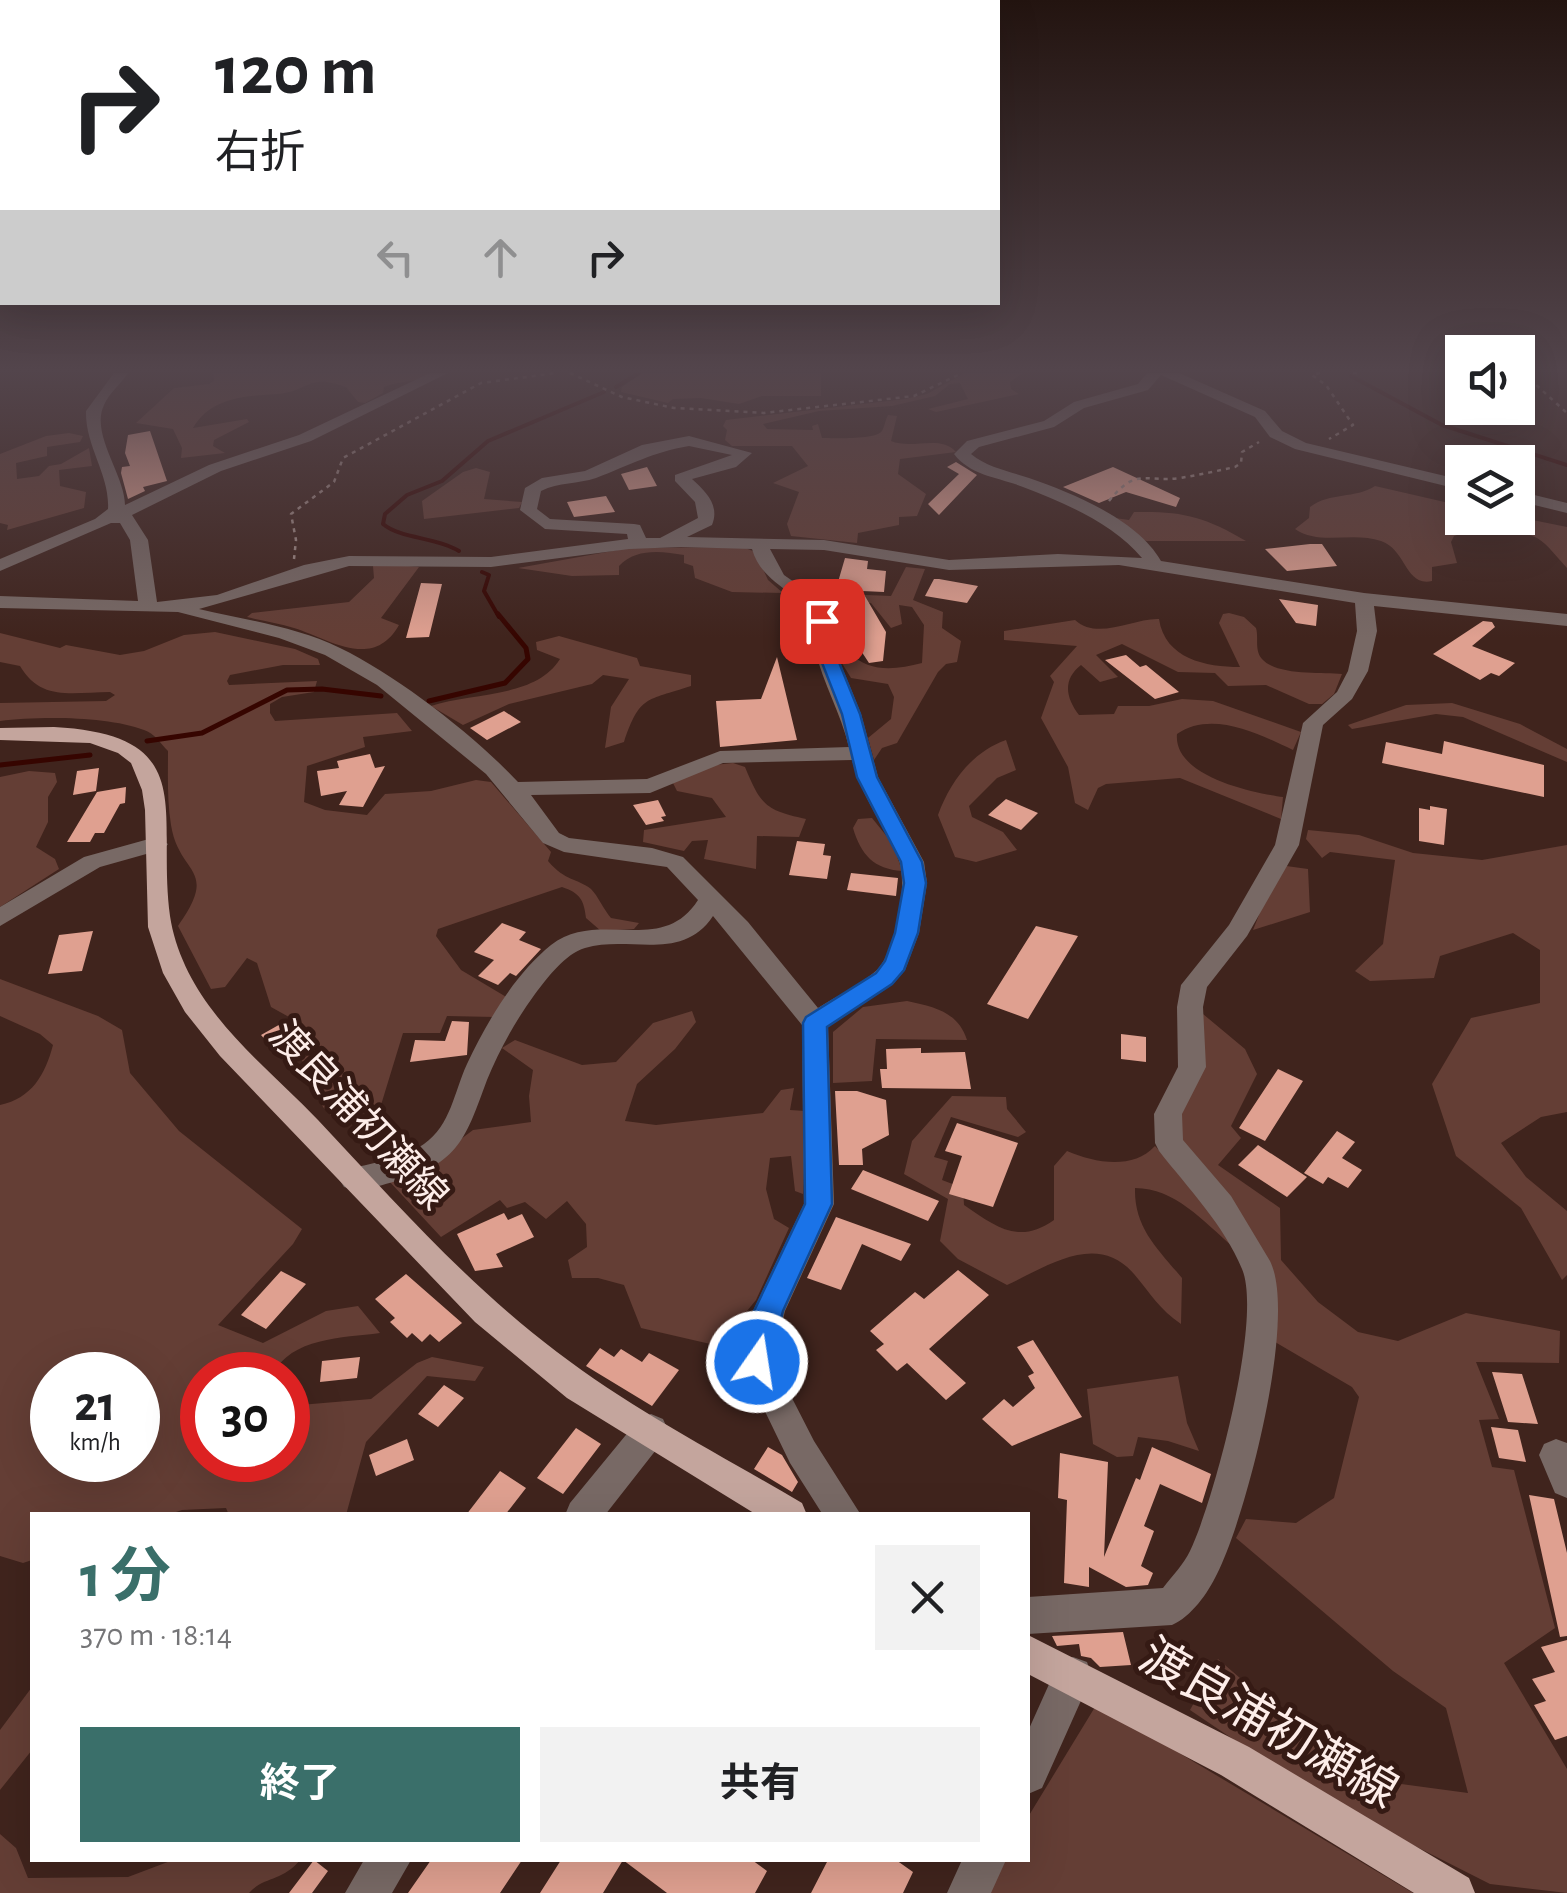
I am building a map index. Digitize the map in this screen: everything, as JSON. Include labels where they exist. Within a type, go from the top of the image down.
[{"type":"main road","name":"渡良浦初瀬線","points":[[0,734],[87,737],[110,743],[139,759],[154,788],[158,915],[174,974],[206,1022],[354,1180],[517,1340],[651,1430],[784,1512]]},
{"type":"main road","name":"渡良浦初瀬線","points":[[1030,1655],[1236,1761],[1454,1893]]},
{"type":"street","points":[[107,461],[112,514]]},
{"type":"street","points":[[0,566],[235,461]]},
{"type":"street","points":[[622,461],[589,475],[548,481],[534,488],[528,510],[545,524],[634,529],[638,544]]},
{"type":"street","points":[[663,543],[706,520],[705,502],[681,478],[698,468],[725,466],[731,461]]},
{"type":"street","points":[[968,461],[1030,484],[1097,516],[1146,549],[1154,564]]},
{"type":"street","points":[[1365,461],[1445,480]]},
{"type":"street","points":[[1535,500],[1567,508]]},
{"type":"street","points":[[112,514],[125,518],[141,540],[144,591],[162,608]]},
{"type":"street","points":[[162,608],[220,600],[296,573],[370,559],[492,562],[663,543],[824,546],[931,564],[1088,559],[1154,564],[1364,599],[1567,620]]},
{"type":"street","points":[[759,544],[762,557],[778,579],[810,602],[822,621],[826,650],[851,714],[867,777],[912,862],[912,906],[896,964],[884,978],[815,1023]]},
{"type":"street","points":[[1030,1615],[1172,1606],[1203,1565],[1232,1484],[1264,1324],[1259,1270],[1242,1236],[1168,1144],[1168,1114],[1192,1067],[1190,1008],[1194,985],[1238,930],[1287,846],[1314,723],[1345,695],[1358,671],[1367,631],[1364,599]]},
{"type":"street","points":[[0,602],[162,608],[284,634],[332,651],[384,681],[486,762],[551,838],[564,845],[652,855],[675,862],[712,898],[815,1023],[818,1204],[769,1311],[757,1362],[802,1452],[841,1512]]},
{"type":"street","points":[[512,789],[650,786],[720,757],[859,753]]},
{"type":"street","points":[[0,918],[92,862],[156,844]]},
{"type":"street","points":[[354,1180],[419,1162],[452,1136],[468,1107],[477,1071],[503,1023],[529,983],[565,945],[666,937],[694,924],[712,898]]},
{"type":"street","points":[[585,1512],[651,1430]]},
{"type":"street","points":[[1030,1770],[1073,1676]]},
{"type":"street","points":[[366,1893],[389,1862]]},
{"type":"street","points":[[968,1893],[984,1862]]},
{"type":"path","points":[[296,573],[291,514],[334,482],[342,461]]},
{"type":"path","points":[[1097,516],[1120,487],[1148,475],[1174,479],[1235,467],[1241,461]]},
{"type":"shaded area","points":[[0,461],[23,461],[16,463],[17,479],[39,476],[49,466],[66,461],[91,461],[92,466],[59,470],[60,486],[86,492],[84,508],[7,530],[8,525],[0,523]]},
{"type":"shaded area","points":[[804,461],[900,461],[898,474],[926,494],[917,516],[899,517],[899,525],[858,533],[857,543],[791,536],[787,524],[799,492],[773,483],[808,466]]},
{"type":"shaded area","points":[[476,468],[490,472],[484,499],[522,502],[519,508],[424,519],[422,501],[463,472]]},
{"type":"shaded area","points":[[1375,486],[1445,502],[1445,535],[1458,535],[1451,542],[1457,563],[1432,567],[1432,581],[1423,581],[1411,573],[1396,551],[1381,541],[1315,537],[1295,529],[1309,518],[1310,507],[1318,502]]},
{"type":"shaded area","points":[[1134,512],[1192,517],[1246,541],[1147,541],[1137,539],[1108,517],[1129,520]]},
{"type":"shaded area","points":[[1535,520],[1567,527],[1567,568],[1545,544],[1529,535],[1535,535]]},
{"type":"shaded area","points":[[743,547],[755,552],[768,580],[783,593],[732,592],[695,578],[693,566],[684,563],[684,555],[667,552],[633,556],[619,566],[619,575],[572,576],[518,568],[629,548]]},
{"type":"shaded area","points":[[377,563],[419,567],[381,618],[399,625],[377,646],[350,648],[288,626],[247,617],[252,613],[349,602],[374,578],[373,566]]},
{"type":"shaded area","points":[[906,567],[925,569],[913,600],[943,612],[942,628],[961,641],[957,662],[946,664],[938,672],[897,743],[882,748],[874,760],[868,738],[891,719],[894,697],[888,684],[851,678],[837,655],[849,652],[865,664],[883,668],[922,663],[924,625],[912,607],[899,605],[902,624],[891,628],[871,603],[840,600],[841,594],[891,596]]},
{"type":"shaded area","points":[[1223,614],[1244,617],[1256,628],[1258,652],[1269,664],[1288,671],[1342,674],[1334,694],[1322,704],[1309,704],[1266,685],[1228,686],[1215,673],[1178,672],[1122,644],[1096,655],[1118,677],[1100,682],[1081,665],[1071,677],[1069,696],[1079,715],[1114,714],[1118,706],[1149,706],[1182,699],[1213,701],[1301,732],[1293,750],[1220,724],[1191,727],[1177,734],[1179,749],[1201,771],[1235,786],[1283,797],[1281,819],[1180,778],[1106,784],[1098,788],[1088,810],[1075,803],[1068,767],[1041,718],[1054,682],[1050,676],[1077,646],[1004,640],[1004,631],[1075,620],[1094,629],[1105,629],[1159,619],[1163,633],[1178,652],[1201,662],[1240,667],[1219,623]]},
{"type":"shaded area","points":[[215,632],[295,649],[318,659],[320,665],[283,665],[230,675],[229,685],[317,681],[314,692],[282,697],[270,704],[275,721],[397,713],[412,731],[363,737],[365,747],[307,766],[304,802],[325,810],[367,815],[385,794],[431,791],[476,780],[491,782],[551,852],[548,861],[554,868],[591,889],[611,918],[639,923],[634,929],[601,931],[586,918],[580,898],[562,887],[438,929],[436,936],[461,970],[508,998],[495,1017],[447,1016],[440,1033],[403,1033],[381,1105],[331,1115],[323,1107],[302,1060],[316,1048],[298,1022],[271,1007],[257,963],[247,958],[225,987],[211,989],[178,926],[190,907],[196,882],[175,842],[171,825],[168,751],[148,731],[129,725],[53,718],[0,721],[0,703],[106,701],[115,695],[59,692],[38,685],[20,666],[0,662],[0,633],[60,648],[66,645],[120,655],[144,651],[184,635]]},
{"type":"shaded area","points":[[559,636],[637,658],[640,666],[691,675],[691,686],[647,702],[635,716],[624,742],[605,748],[611,707],[629,679],[603,675],[592,684],[509,704],[463,725],[431,706],[535,681],[560,659],[537,650],[536,642]]},
{"type":"shaded area","points":[[1452,703],[1520,724],[1567,749],[1567,762],[1463,717],[1436,714],[1352,729],[1348,725],[1406,705]]},
{"type":"shaded area","points":[[1006,740],[1016,770],[997,778],[969,806],[972,817],[1003,832],[1017,850],[976,862],[955,857],[938,815],[943,803],[973,760]]},
{"type":"shaded area","points":[[733,763],[745,767],[766,804],[806,819],[799,837],[757,836],[756,869],[704,859],[708,840],[692,841],[684,851],[643,842],[644,830],[726,817],[712,798],[677,791],[673,783],[704,766]]},
{"type":"shaded area","points":[[29,771],[55,773],[57,782],[48,797],[48,822],[36,847],[55,859],[59,869],[0,907],[0,777]]},
{"type":"shaded area","points":[[872,818],[893,844],[902,871],[876,864],[860,846],[853,828],[858,819]]},
{"type":"shaded area","points":[[1308,830],[1359,835],[1413,853],[1482,860],[1567,845],[1567,1112],[1541,1117],[1501,1143],[1526,1177],[1567,1211],[1567,1275],[1562,1280],[1521,1208],[1456,1156],[1432,1084],[1471,1018],[1540,1003],[1540,950],[1513,933],[1440,956],[1434,978],[1370,981],[1355,971],[1383,944],[1395,860],[1330,852],[1322,858],[1306,839]]},
{"type":"shaded area","points":[[1279,865],[1308,869],[1310,912],[1253,930]]},
{"type":"shaded area","points":[[0,979],[98,1016],[122,1030],[130,1073],[179,1131],[302,1229],[293,1244],[218,1325],[263,1343],[326,1311],[358,1306],[380,1333],[334,1338],[294,1352],[180,1352],[180,1482],[310,1482],[310,1404],[371,1399],[417,1363],[432,1357],[484,1367],[475,1381],[427,1376],[366,1442],[347,1512],[228,1512],[226,1508],[30,1512],[30,1561],[23,1563],[0,1556],[0,1105],[21,1097],[36,1084],[53,1045],[40,1034],[0,1016]]},
{"type":"shaded area","points":[[907,1001],[951,1017],[967,1040],[876,1039],[872,1081],[833,1083],[833,1032],[863,1007]]},
{"type":"shaded area","points":[[692,1011],[696,1022],[675,1049],[637,1084],[625,1121],[656,1125],[763,1113],[781,1090],[794,1088],[790,1110],[805,1111],[803,1194],[795,1191],[791,1156],[770,1158],[766,1189],[774,1219],[789,1228],[756,1300],[738,1322],[732,1349],[641,1328],[624,1285],[598,1278],[572,1278],[568,1260],[587,1247],[586,1224],[567,1201],[546,1219],[525,1202],[507,1208],[500,1200],[441,1237],[389,1181],[429,1163],[473,1130],[531,1122],[533,1070],[502,1048],[515,1040],[582,1065],[616,1062],[653,1023]]},
{"type":"shaded area","points":[[1203,1014],[1245,1049],[1257,1074],[1231,1126],[1241,1138],[1218,1165],[1280,1208],[1281,1260],[1318,1302],[1358,1332],[1398,1341],[1466,1313],[1560,1331],[1559,1363],[1476,1362],[1499,1419],[1479,1420],[1492,1467],[1514,1470],[1555,1628],[1504,1663],[1567,1769],[1567,1893],[1490,1884],[1320,1798],[1190,1710],[1218,1659],[1350,1773],[1364,1779],[1468,1793],[1446,1708],[1393,1671],[1236,1538],[1246,1519],[1296,1523],[1334,1498],[1359,1397],[1352,1387],[1275,1342],[1276,1295],[1262,1252],[1238,1213],[1179,1141],[1174,1116]]},
{"type":"shaded area","points":[[952,1096],[1006,1097],[1007,1109],[1026,1132],[1018,1137],[951,1117],[934,1157],[948,1161],[942,1180],[963,1188],[964,1205],[1008,1230],[1030,1231],[1054,1220],[1054,1166],[1067,1151],[1113,1162],[1136,1159],[1155,1146],[1212,1208],[1232,1246],[1176,1200],[1135,1188],[1143,1226],[1182,1278],[1181,1324],[1120,1261],[1104,1255],[1072,1256],[1007,1285],[958,1259],[940,1241],[948,1199],[904,1174],[912,1141]]},
{"type":"shaded area","points":[[1178,1376],[1187,1423],[1199,1451],[1138,1437],[1133,1456],[1117,1457],[1093,1444],[1087,1389]]},
{"type":"shaded area","points":[[30,1690],[30,1752],[0,1790],[0,1730]]},
{"type":"shaded area","points":[[1095,1707],[1139,1729],[1413,1893],[987,1893],[1002,1862],[1030,1862],[1030,1814]]},
{"type":"shaded area","points":[[0,1834],[16,1848],[28,1878],[128,1877],[168,1862],[298,1862],[249,1893],[0,1893]]},
{"type":"building","points":[[128,461],[160,461],[167,481],[143,487],[145,491],[128,499],[121,473],[122,467],[130,466]]},
{"type":"building","points":[[956,462],[977,475],[939,515],[928,504],[959,474],[947,467]]},
{"type":"building","points":[[647,467],[657,486],[629,490],[621,474]]},
{"type":"building","points":[[1113,467],[1180,498],[1176,507],[1126,492],[1099,503],[1063,487]]},
{"type":"building","points":[[606,496],[615,512],[574,517],[567,502]]},
{"type":"building","points":[[1322,544],[1337,566],[1287,571],[1265,549]]},
{"type":"building","points":[[845,558],[868,561],[867,569],[886,571],[884,592],[862,591],[886,632],[883,661],[869,663],[838,616],[846,580],[838,582]]},
{"type":"building","points":[[934,579],[978,586],[967,603],[925,596]]},
{"type":"building","points":[[421,583],[442,584],[429,637],[406,638]]},
{"type":"building","points":[[1279,599],[1318,605],[1316,626],[1296,623]]},
{"type":"building","points":[[1483,621],[1492,622],[1495,627],[1472,646],[1515,663],[1499,676],[1491,673],[1480,680],[1433,654]]},
{"type":"building","points":[[1126,655],[1140,667],[1146,665],[1179,692],[1155,699],[1105,660]]},
{"type":"building","points":[[777,657],[797,740],[720,747],[716,701],[761,699]]},
{"type":"building","points":[[504,711],[521,722],[487,740],[470,728]]},
{"type":"building","points":[[1444,741],[1544,765],[1544,797],[1382,763],[1386,742],[1442,754]]},
{"type":"building","points":[[370,754],[375,768],[385,766],[363,807],[339,805],[347,791],[321,796],[317,771],[339,768],[337,761]]},
{"type":"building","points":[[99,768],[96,791],[73,795],[77,771]]},
{"type":"building","points":[[126,787],[125,803],[120,804],[104,833],[95,833],[90,842],[67,842],[97,792]]},
{"type":"building","points":[[1006,799],[1038,813],[1021,830],[988,815]]},
{"type":"building","points":[[658,800],[666,816],[661,817],[664,821],[646,825],[633,805]]},
{"type":"building","points":[[1430,806],[1447,809],[1444,845],[1419,841],[1419,808],[1430,810]]},
{"type":"building","points":[[797,841],[825,844],[823,855],[831,856],[827,879],[789,875]]},
{"type":"building","points":[[851,873],[898,878],[896,896],[847,890]]},
{"type":"building","points":[[502,923],[526,932],[519,940],[541,949],[516,976],[510,973],[498,985],[478,976],[494,960],[474,952]]},
{"type":"building","points":[[1036,926],[1078,936],[1028,1019],[987,1004]]},
{"type":"building","points":[[93,931],[82,971],[48,974],[59,935]]},
{"type":"building","points":[[452,1021],[469,1022],[467,1055],[410,1062],[415,1040],[445,1041]]},
{"type":"building","points":[[284,1022],[308,1049],[285,1062],[261,1035]]},
{"type":"building","points":[[1121,1034],[1146,1037],[1146,1062],[1121,1059]]},
{"type":"building","points":[[921,1048],[921,1053],[965,1052],[971,1089],[882,1088],[880,1069],[887,1069],[886,1049]]},
{"type":"building","points":[[1278,1069],[1303,1081],[1265,1141],[1239,1128]]},
{"type":"building","points":[[835,1091],[857,1091],[886,1100],[889,1135],[862,1149],[863,1165],[839,1165]]},
{"type":"building","points":[[957,1123],[1018,1143],[993,1207],[949,1194],[962,1156],[945,1151]]},
{"type":"building","points":[[1337,1131],[1355,1142],[1342,1158],[1362,1170],[1348,1188],[1328,1177],[1323,1184],[1304,1173]]},
{"type":"building","points":[[1258,1145],[1307,1177],[1287,1197],[1238,1165]]},
{"type":"building","points":[[863,1170],[939,1201],[928,1221],[851,1189]]},
{"type":"building","points":[[504,1213],[508,1220],[522,1214],[534,1237],[496,1254],[503,1267],[475,1271],[457,1234]]},
{"type":"building","points":[[836,1217],[911,1244],[901,1261],[862,1244],[841,1290],[807,1278]]},
{"type":"building","points":[[958,1270],[989,1295],[929,1349],[966,1383],[946,1400],[907,1363],[897,1371],[876,1350],[884,1344],[870,1331],[915,1292],[924,1299]]},
{"type":"building","points":[[281,1271],[306,1284],[266,1329],[241,1315]]},
{"type":"building","points":[[406,1274],[462,1323],[439,1342],[430,1334],[422,1342],[412,1333],[407,1338],[390,1322],[395,1318],[375,1299]]},
{"type":"building","points":[[1033,1340],[1082,1417],[1012,1446],[982,1419],[1004,1399],[1013,1407],[1035,1388],[1028,1376],[1034,1373],[1017,1347]]},
{"type":"building","points":[[600,1348],[614,1357],[621,1349],[642,1362],[649,1353],[679,1370],[652,1406],[586,1366]]},
{"type":"building","points":[[360,1357],[357,1378],[320,1382],[322,1361]]},
{"type":"building","points":[[1492,1372],[1522,1374],[1538,1424],[1508,1422]]},
{"type":"building","points":[[444,1385],[464,1398],[438,1427],[418,1414]]},
{"type":"building","points":[[1491,1427],[1518,1430],[1526,1462],[1499,1458]]},
{"type":"building","points":[[576,1428],[601,1444],[563,1494],[537,1478]]},
{"type":"building","points":[[407,1439],[414,1460],[376,1476],[369,1455]]},
{"type":"building","points":[[768,1447],[782,1455],[798,1482],[792,1492],[754,1469]]},
{"type":"building","points":[[1152,1447],[1211,1474],[1202,1503],[1160,1484],[1144,1526],[1154,1531],[1141,1566],[1153,1573],[1148,1585],[1126,1587],[1089,1567],[1089,1587],[1064,1583],[1067,1500],[1058,1498],[1060,1453],[1108,1462],[1104,1557]]},
{"type":"building","points":[[500,1471],[526,1488],[507,1512],[468,1512]]},
{"type":"building","points":[[1529,1495],[1554,1499],[1567,1553],[1567,1636],[1560,1637]]},
{"type":"building","points":[[1123,1632],[1131,1665],[1100,1667],[1091,1658],[1081,1656],[1079,1644],[1057,1646],[1052,1636]]},
{"type":"building","points":[[1567,1640],[1567,1736],[1555,1740],[1534,1705],[1546,1701],[1532,1679],[1555,1672],[1541,1647]]},
{"type":"building","points":[[312,1862],[328,1871],[312,1893],[289,1893]]},
{"type":"building","points":[[430,1862],[521,1862],[500,1893],[408,1893]]},
{"type":"building","points":[[560,1862],[622,1862],[603,1893],[540,1893]]},
{"type":"building","points":[[626,1862],[755,1862],[767,1871],[755,1893],[667,1893]]},
{"type":"building","points":[[827,1862],[899,1862],[913,1872],[903,1893],[811,1893]]},
{"type":"waterway","points":[[459,551],[383,524],[385,514],[407,495],[442,481],[465,461]]},
{"type":"waterway","points":[[1556,461],[1567,465]]},
{"type":"waterway","points":[[482,572],[489,575],[484,591],[499,617]]},
{"type":"waterway","points":[[429,701],[505,683],[528,659],[526,648],[498,614]]},
{"type":"waterway","points":[[147,741],[202,733],[287,690],[322,689],[381,696]]},
{"type":"waterway","points":[[0,765],[90,755]]},
{"type":"route","points":[[757,1362],[769,1311],[805,1240],[818,1204],[815,1023],[884,978],[896,964],[907,933],[915,883],[912,862],[867,777],[851,714],[824,644],[826,631],[822,621]]}]
